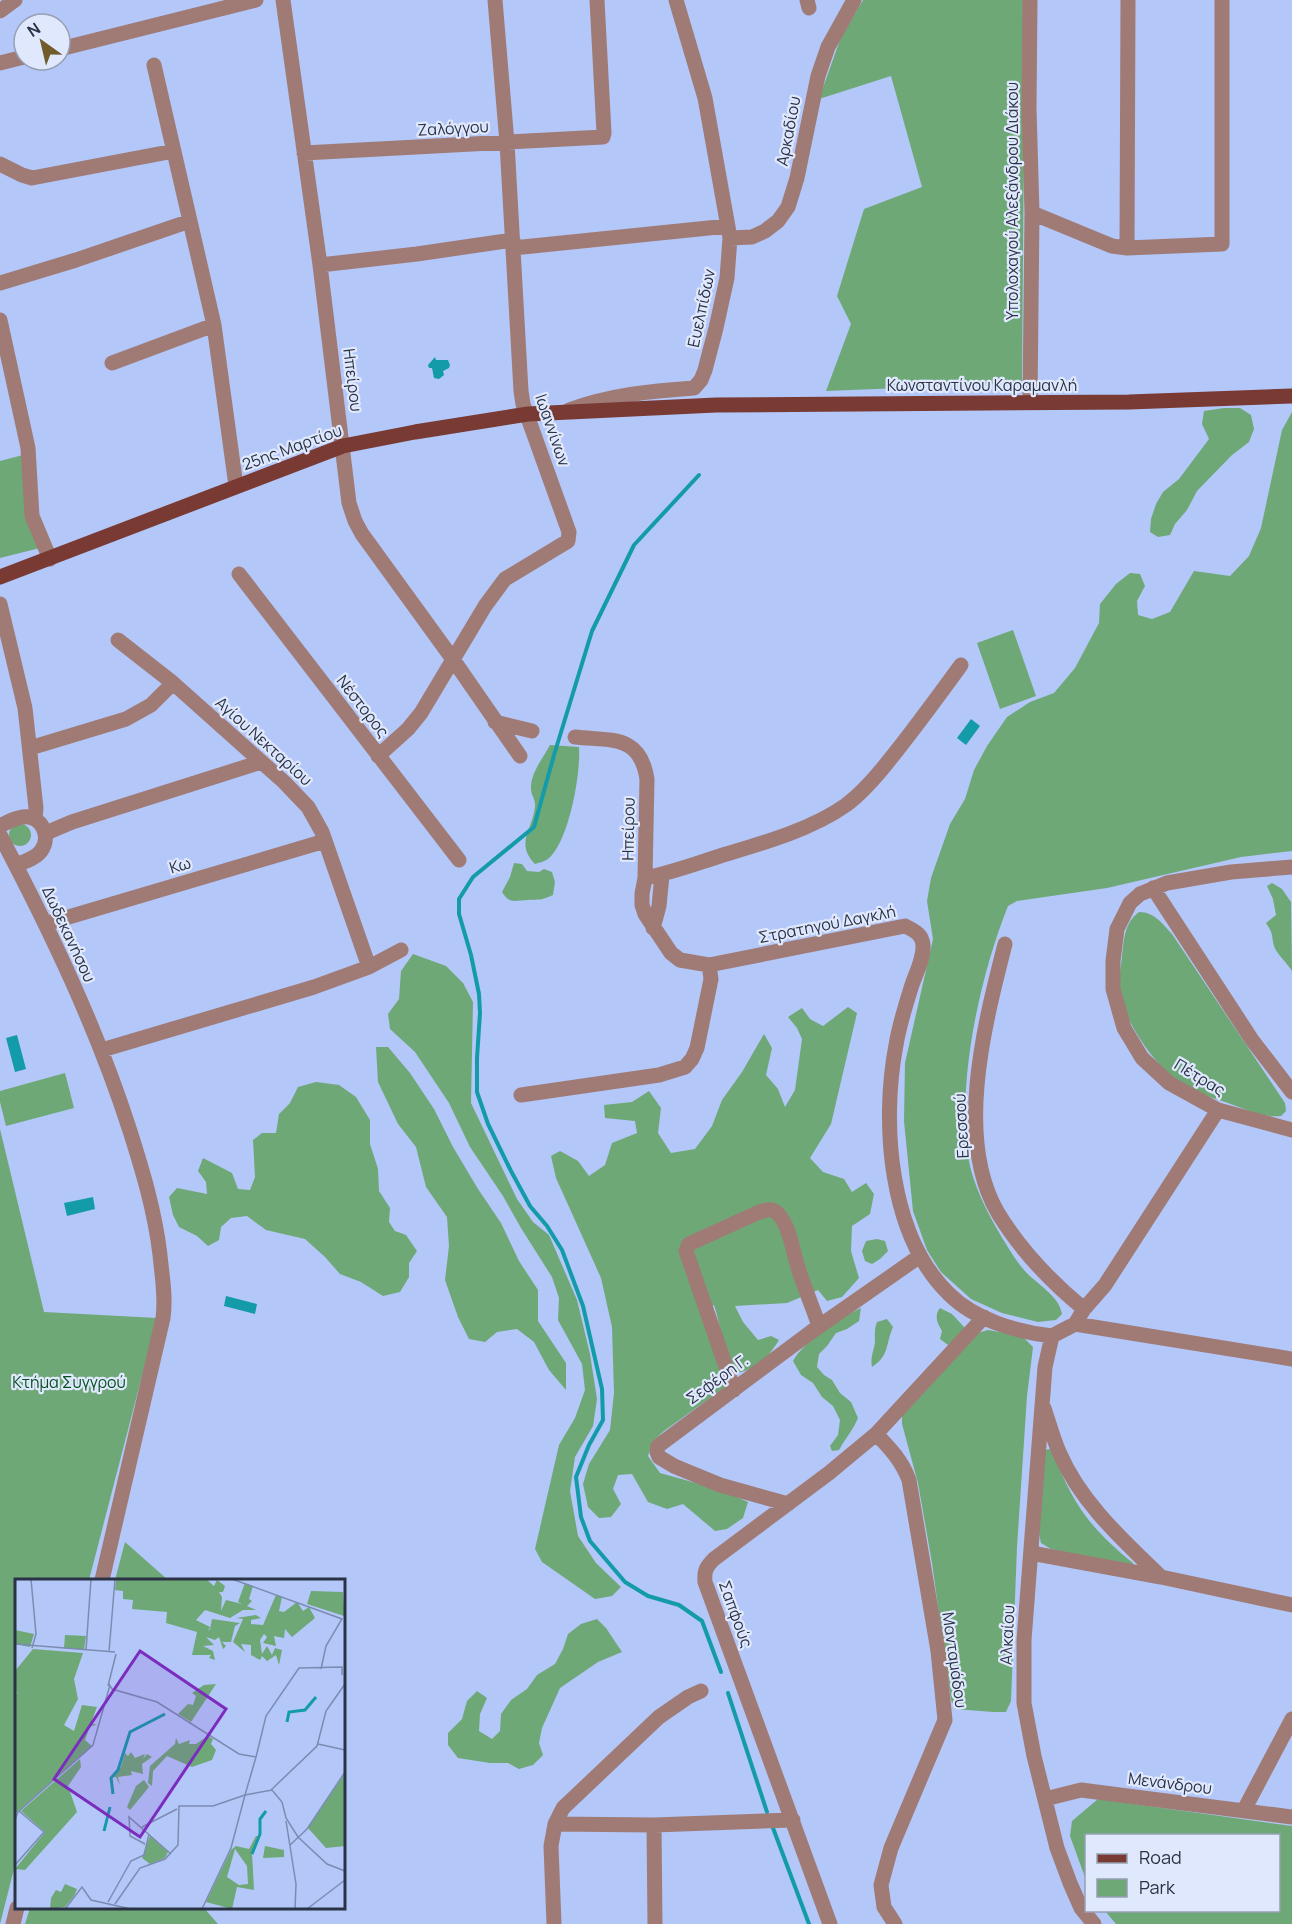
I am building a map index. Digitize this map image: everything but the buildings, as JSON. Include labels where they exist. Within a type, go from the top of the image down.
[{"type":"main road","name":"Κωνσταντίνου Καραμανλή","points":[[672,407],[1129,402],[1292,396]]},
{"type":"main road","name":"25ης Μαρτίου","points":[[4,577],[343,446],[528,414],[672,407]]},
{"type":"street","points":[[0,11],[15,0]]},
{"type":"street","points":[[72,46],[256,0]]},
{"type":"street","name":"Ηπείρου","points":[[283,0],[320,265],[349,503],[362,534],[520,756]]},
{"type":"street","name":"Ιωαννίνων","points":[[378,756],[416,720],[452,658],[504,579],[568,540],[569,532],[523,404],[521,391],[507,143],[495,0]]},
{"type":"street","name":"Ζαλόγγου","points":[[304,153],[603,137],[597,0]]},
{"type":"street","name":"Ευελπίδων","points":[[566,411],[616,396],[644,391],[694,388],[701,380],[705,370],[728,278],[729,232],[705,98],[676,0]]},
{"type":"street","name":"Αρκαδίου","points":[[320,265],[513,244],[729,232],[752,237],[765,231],[778,221],[788,207],[797,178],[818,76],[828,47],[854,0]]},
{"type":"street","name":"Υπολοχαγού Αλεξάνδρου Διάκου","points":[[1030,0],[1029,108],[1032,213],[1030,402]]},
{"type":"street","points":[[1127,248],[1128,0]]},
{"type":"street","points":[[1032,213],[1112,246],[1127,248],[1222,244],[1222,0]]},
{"type":"street","points":[[154,66],[213,325],[236,486]]},
{"type":"street","points":[[0,164],[32,178],[174,152]]},
{"type":"street","points":[[0,283],[190,221]]},
{"type":"street","points":[[0,320],[28,448],[32,516],[50,559]]},
{"type":"street","points":[[112,363],[213,325]]},
{"type":"street","name":"Νέστορος","points":[[239,574],[459,860]]},
{"type":"street","points":[[0,604],[25,708],[36,808],[35,819]]},
{"type":"street","name":"Αγίου Νεκταρίου","points":[[118,640],[173,683],[298,795],[308,807],[325,840],[369,967]]},
{"type":"street","points":[[645,878],[662,875],[797,830],[846,805],[869,784],[911,734],[961,664]]},
{"type":"street","points":[[30,748],[126,720],[151,705],[173,683]]},
{"type":"street","points":[[495,722],[532,731]]},
{"type":"street","name":"Ηπείρου","points":[[575,737],[619,741],[630,746],[639,754],[647,779],[645,878],[642,905],[653,928],[671,953],[680,960]]},
{"type":"street","points":[[46,833],[72,822],[261,762]]},
{"type":"street","points":[[0,826],[21,817],[35,819],[46,833],[46,842],[41,852],[16,866]]},
{"type":"street","name":"Δωδεκανήσου","points":[[0,835],[45,924],[102,1050],[150,1197],[159,1243],[165,1296],[163,1318],[102,1579]]},
{"type":"street","name":"Κω","points":[[45,924],[325,840]]},
{"type":"street","points":[[1292,867],[1231,872],[1167,883],[1153,888],[1252,1040],[1292,1092]]},
{"type":"street","points":[[653,928],[659,906],[662,875]]},
{"type":"street","name":"Πέτρας","points":[[1153,888],[1140,894],[1130,903],[1117,929],[1113,961],[1113,989],[1124,1028],[1142,1058],[1169,1083],[1218,1110],[1292,1130]]},
{"type":"street","name":"Στρατηγού Δαγκλή","points":[[680,960],[709,964],[905,927],[921,937],[922,955],[905,1006],[891,1077],[891,1138],[894,1170],[902,1208],[920,1256],[951,1296],[984,1317],[1020,1331],[1052,1336]]},
{"type":"street","name":"Ερεσσού","points":[[1005,944],[979,1065],[975,1122],[978,1157],[997,1212],[1039,1269],[1084,1309]]},
{"type":"street","points":[[102,1050],[314,987],[369,967],[401,950]]},
{"type":"street","points":[[521,1095],[659,1075],[685,1066],[692,1059],[697,1048],[711,979],[709,964]]},
{"type":"street","points":[[1052,1336],[1075,1324],[1084,1309],[1105,1285],[1218,1110]]},
{"type":"street","points":[[734,1390],[686,1251],[689,1244],[757,1213],[774,1210],[789,1235],[819,1326]]},
{"type":"street","name":"Σεφέρη Γ.","points":[[788,1504],[720,1485],[674,1466],[659,1457],[658,1446],[819,1326],[920,1256]]},
{"type":"street","name":"Σαπφούς","points":[[830,1924],[705,1582],[704,1573],[714,1559],[847,1459],[876,1434],[984,1317]]},
{"type":"street","points":[[1075,1324],[1292,1359]]},
{"type":"street","name":"Αλκαίου","points":[[1052,1336],[1045,1367],[1042,1403],[1024,1640],[1024,1703],[1034,1756],[1057,1848],[1081,1908],[1094,1924]]},
{"type":"street","points":[[1042,1403],[1059,1453],[1080,1488],[1113,1531],[1161,1577]]},
{"type":"street","name":"Μανταμάδου","points":[[876,1434],[896,1455],[909,1480],[938,1651],[945,1720],[891,1848],[881,1885],[884,1907],[895,1924]]},
{"type":"street","points":[[1031,1553],[1161,1577],[1292,1605]]},
{"type":"street","points":[[554,1924],[551,1846],[555,1824],[562,1809],[659,1717],[673,1706],[701,1691]]},
{"type":"street","points":[[1244,1810],[1292,1719]]},
{"type":"street","name":"Μενάνδρου","points":[[1045,1799],[1081,1790],[1292,1817]]},
{"type":"street","points":[[555,1824],[654,1825],[793,1820]]},
{"type":"street","points":[[654,1825],[655,1924]]},
{"type":"street","points":[[13,1924],[17,1909]]},
{"type":"green space","points":[[863,0],[1025,0],[1022,383],[826,391],[851,324],[837,296],[864,209],[922,187],[891,76],[819,99],[841,37]]},
{"type":"green space","points":[[1240,408],[1251,415],[1254,429],[1249,442],[1232,455],[1197,491],[1170,535],[1158,537],[1150,532],[1156,504],[1163,492],[1179,479],[1209,439],[1202,424],[1204,411]]},
{"type":"green space","points":[[1292,412],[1292,851],[1241,857],[1107,888],[1017,901],[1008,906],[988,964],[973,1029],[966,1095],[965,1126],[968,1156],[985,1207],[1001,1236],[1024,1270],[1056,1301],[1062,1314],[1056,1320],[1038,1322],[1002,1313],[971,1299],[941,1272],[927,1250],[913,1211],[904,1121],[905,1063],[933,939],[927,901],[931,878],[950,824],[965,799],[974,770],[987,746],[1007,717],[1030,702],[1054,693],[1075,668],[1099,623],[1100,604],[1116,584],[1130,573],[1140,574],[1145,586],[1137,601],[1138,615],[1152,619],[1170,612],[1194,571],[1230,576],[1249,556],[1261,528],[1282,430]]},
{"type":"green space","points":[[23,455],[40,548],[0,558],[0,461]]},
{"type":"green space","points":[[1013,630],[1036,696],[1000,709],[977,643]]},
{"type":"green space","points":[[550,745],[579,747],[576,789],[562,838],[548,859],[535,864],[529,857],[525,843],[535,807],[531,783]]},
{"type":"green space","points":[[20,824],[28,827],[31,835],[28,843],[20,846],[12,843],[9,835],[12,827]]},
{"type":"green space","points":[[514,863],[522,864],[527,871],[539,872],[544,869],[552,872],[555,882],[553,895],[538,900],[513,901],[508,899],[502,892]]},
{"type":"green space","points":[[1272,883],[1282,889],[1291,902],[1292,971],[1275,949],[1266,923],[1276,915],[1273,899],[1267,886]]},
{"type":"green space","points":[[1139,912],[1153,916],[1172,934],[1285,1103],[1286,1111],[1281,1116],[1268,1116],[1254,1112],[1187,1087],[1150,1054],[1125,1012],[1119,985],[1126,932],[1130,921]]},
{"type":"green space","points":[[413,954],[446,966],[463,983],[473,1002],[471,1103],[517,1199],[533,1222],[549,1235],[577,1300],[590,1354],[597,1399],[593,1426],[575,1457],[570,1491],[578,1536],[596,1563],[621,1587],[612,1596],[595,1599],[542,1562],[535,1549],[559,1445],[575,1418],[585,1390],[582,1364],[558,1320],[559,1298],[552,1277],[470,1147],[449,1103],[415,1052],[390,1029],[388,1014],[399,999],[401,971]]},
{"type":"green space","points":[[848,1007],[857,1013],[831,1124],[810,1158],[823,1172],[844,1179],[852,1192],[866,1183],[874,1194],[870,1214],[852,1226],[851,1251],[859,1278],[842,1297],[827,1301],[818,1290],[787,1303],[735,1306],[743,1322],[758,1340],[771,1336],[779,1340],[762,1362],[737,1373],[728,1358],[714,1305],[701,1311],[728,1385],[664,1431],[653,1441],[648,1456],[660,1473],[721,1490],[748,1502],[743,1518],[727,1529],[715,1531],[683,1504],[667,1509],[648,1502],[632,1474],[618,1475],[613,1489],[621,1504],[611,1517],[599,1518],[588,1507],[583,1484],[589,1464],[610,1430],[614,1393],[612,1327],[601,1278],[556,1178],[551,1156],[560,1151],[578,1161],[589,1176],[605,1165],[612,1143],[637,1133],[635,1121],[605,1118],[604,1105],[632,1102],[649,1091],[661,1108],[658,1133],[671,1153],[695,1149],[712,1126],[722,1100],[742,1072],[764,1034],[772,1048],[766,1075],[778,1089],[785,1107],[795,1090],[802,1039],[788,1017],[802,1008],[810,1019],[823,1026]]},
{"type":"green space","points":[[376,1047],[388,1047],[410,1073],[434,1109],[478,1189],[501,1223],[519,1261],[538,1290],[538,1321],[566,1363],[566,1390],[549,1370],[534,1342],[517,1329],[497,1332],[485,1342],[469,1339],[458,1317],[445,1280],[449,1246],[447,1217],[426,1187],[416,1147],[398,1124],[378,1082]]},
{"type":"green space","points":[[65,1073],[74,1108],[6,1126],[0,1102],[0,1091]]},
{"type":"green space","points":[[316,1082],[339,1085],[356,1097],[370,1120],[370,1144],[378,1169],[379,1191],[390,1208],[389,1222],[395,1231],[406,1235],[417,1251],[409,1263],[409,1277],[400,1292],[383,1296],[361,1282],[340,1274],[305,1239],[266,1230],[247,1216],[231,1218],[221,1227],[219,1240],[208,1246],[197,1236],[179,1227],[173,1215],[169,1197],[177,1188],[207,1194],[206,1182],[198,1171],[203,1158],[232,1173],[238,1189],[250,1190],[255,1177],[253,1140],[262,1133],[276,1133],[279,1114],[290,1103],[298,1087]]},
{"type":"green space","name":"Κτήμα Συγγρού","points":[[0,1129],[44,1312],[157,1318],[89,1579],[15,1579],[15,1865],[0,1924]]},
{"type":"green space","points":[[877,1239],[885,1241],[888,1251],[872,1264],[865,1261],[862,1251],[866,1241]]},
{"type":"green space","points":[[861,1308],[859,1321],[836,1333],[819,1354],[817,1367],[851,1402],[858,1418],[839,1450],[832,1451],[830,1446],[838,1435],[840,1420],[833,1406],[822,1397],[813,1383],[801,1375],[793,1361],[798,1353],[823,1330]]},
{"type":"green space","points":[[940,1308],[952,1314],[965,1328],[958,1338],[948,1345],[940,1339],[942,1331],[937,1317]]},
{"type":"green space","points":[[887,1319],[893,1327],[882,1358],[872,1367],[876,1325],[877,1322]]},
{"type":"green space","points":[[988,1330],[1022,1336],[1033,1347],[1027,1396],[1017,1547],[1011,1701],[1006,1712],[955,1709],[951,1700],[932,1563],[918,1483],[902,1424],[902,1414],[974,1334]]},
{"type":"green space","points":[[1050,1449],[1085,1515],[1112,1545],[1133,1563],[1132,1568],[1051,1549],[1041,1543],[1039,1533],[1045,1450]]},
{"type":"green space","points":[[125,1542],[167,1579],[115,1579]]},
{"type":"green space","points":[[597,1619],[622,1652],[598,1662],[560,1688],[542,1728],[539,1743],[543,1755],[533,1765],[519,1769],[508,1763],[458,1758],[448,1745],[448,1733],[462,1719],[467,1701],[477,1691],[487,1698],[480,1714],[479,1731],[492,1739],[500,1731],[501,1714],[511,1700],[527,1689],[537,1675],[555,1664],[568,1634],[581,1624]]},
{"type":"green space","points":[[1098,1799],[1292,1826],[1292,1924],[1116,1924],[1106,1912],[1280,1912],[1280,1834],[1085,1834],[1085,1877],[1070,1836],[1072,1821]]},
{"type":"green space","points":[[30,1909],[205,1909],[218,1924],[25,1924]]},
{"type":"shaded area","points":[[435,357],[436,360],[448,360],[450,365],[439,379],[434,378],[432,368],[428,365]]},
{"type":"shaded area","points":[[971,719],[980,726],[966,745],[957,738]]},
{"type":"shaded area","points":[[17,1035],[26,1069],[15,1072],[6,1038]]},
{"type":"shaded area","points":[[93,1197],[95,1209],[67,1216],[64,1203]]},
{"type":"shaded area","points":[[226,1296],[257,1304],[255,1314],[224,1306]]},
{"type":"waterway","points":[[699,475],[634,545],[592,631],[534,827],[473,877],[459,899],[459,914],[479,994],[477,1092],[488,1124],[511,1171],[530,1206],[547,1226],[562,1250],[583,1306],[602,1389],[603,1420],[589,1445],[576,1477],[581,1517],[590,1541],[625,1582],[648,1596],[679,1605],[702,1621],[721,1672]]},
{"type":"waterway","points":[[728,1693],[767,1812]]},
{"type":"waterway","points":[[773,1828],[809,1924]]}]
